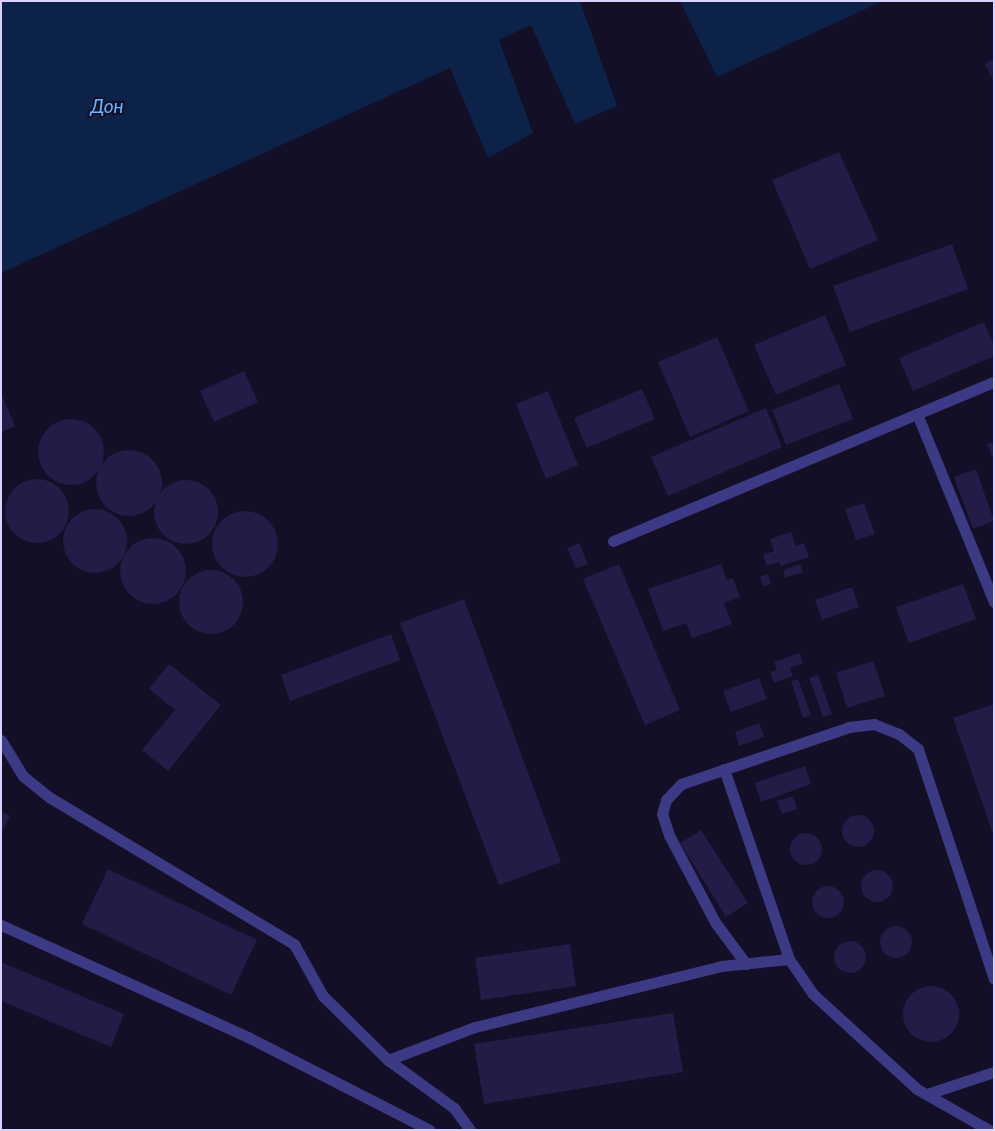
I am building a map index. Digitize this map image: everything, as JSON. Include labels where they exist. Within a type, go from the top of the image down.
[{"type":"lane","points":[[613,541],[994,382]]},
{"type":"lane","points":[[917,414],[994,602]]},
{"type":"lane","points":[[746,964],[715,922],[669,835],[662,814],[666,800],[681,784],[849,727],[874,724],[899,734],[918,749],[994,979]]},
{"type":"lane","points":[[1,740],[23,776],[49,797],[294,944],[324,996],[388,1060],[454,1108],[470,1130]]},
{"type":"lane","points":[[724,769],[789,959],[813,994],[926,1094],[989,1130]]},
{"type":"lane","points":[[1,925],[248,1037],[430,1130]]},
{"type":"lane","points":[[388,1060],[475,1027],[721,966],[789,959]]},
{"type":"lane","points":[[926,1094],[994,1072]]},
{"type":"water","name":"Дон","points":[[1,1],[580,1],[617,106],[575,124],[531,25],[499,40],[533,133],[488,158],[450,68],[1,273]]},
{"type":"water","points":[[680,1],[883,1],[717,77]]},
{"type":"building","points":[[994,59],[994,82],[985,64]]},
{"type":"building","points":[[839,152],[878,240],[810,269],[772,180]]},
{"type":"building","points":[[952,244],[968,289],[850,332],[833,286]]},
{"type":"building","points":[[825,315],[846,365],[776,395],[754,345]]},
{"type":"building","points":[[984,322],[994,345],[994,356],[913,391],[899,358]]},
{"type":"building","points":[[717,337],[749,411],[690,437],[658,362]]},
{"type":"building","points":[[244,371],[258,402],[214,422],[200,391]]},
{"type":"building","points":[[839,384],[853,419],[786,445],[772,410]]},
{"type":"building","points":[[642,389],[655,419],[587,448],[574,418]]},
{"type":"building","points":[[548,391],[578,465],[546,479],[516,404]]},
{"type":"building","points":[[1,393],[15,426],[1,432]]},
{"type":"building","points":[[766,408],[782,447],[668,496],[651,457]]},
{"type":"building","points":[[71,419],[83,422],[94,429],[101,440],[104,452],[101,464],[94,475],[83,482],[71,485],[59,482],[48,475],[41,464],[38,452],[41,440],[48,429],[59,422]]},
{"type":"building","points":[[994,442],[994,461],[987,444]]},
{"type":"building","points":[[129,450],[141,453],[152,460],[159,471],[162,483],[159,495],[152,506],[141,513],[129,516],[117,513],[106,506],[99,495],[96,483],[99,471],[106,460],[117,453]]},
{"type":"building","points":[[976,469],[994,521],[973,529],[954,477]]},
{"type":"building","points":[[31,479],[43,479],[60,488],[67,499],[69,511],[67,523],[60,534],[43,543],[31,543],[19,538],[10,529],[5,517],[5,505],[10,493],[19,484]]},
{"type":"building","points":[[180,480],[192,480],[209,489],[216,500],[218,512],[216,524],[209,535],[192,544],[180,544],[168,539],[159,530],[154,518],[154,506],[159,494],[168,485]]},
{"type":"building","points":[[864,503],[875,534],[856,540],[845,509]]},
{"type":"building","points":[[89,509],[101,509],[118,518],[125,529],[127,541],[125,553],[118,564],[101,573],[89,573],[77,568],[68,559],[63,547],[63,535],[68,523],[77,514]]},
{"type":"building","points":[[245,511],[257,514],[268,521],[275,532],[278,544],[275,556],[268,567],[257,574],[245,577],[233,574],[222,567],[215,556],[212,544],[215,532],[222,521],[233,514]]},
{"type":"building","points":[[791,532],[796,546],[804,543],[809,557],[780,566],[779,562],[767,566],[763,555],[774,551],[770,539]]},
{"type":"building","points":[[153,538],[165,541],[176,548],[183,559],[186,571],[183,583],[176,594],[165,601],[153,604],[141,601],[130,594],[123,583],[120,571],[123,559],[130,548],[141,541]]},
{"type":"building","points":[[579,543],[588,564],[576,568],[567,548]]},
{"type":"building","points":[[619,564],[680,710],[645,725],[583,579]]},
{"type":"building","points":[[721,564],[727,580],[733,578],[740,597],[724,603],[732,624],[692,638],[686,623],[663,631],[648,589]]},
{"type":"building","points":[[800,564],[803,572],[785,578],[783,570]]},
{"type":"building","points":[[205,570],[217,570],[234,579],[241,590],[243,602],[241,614],[234,625],[217,634],[205,634],[193,629],[184,620],[179,608],[179,596],[184,584],[193,575]]},
{"type":"building","points":[[768,574],[771,584],[763,586],[760,577]]},
{"type":"building","points":[[963,584],[976,619],[909,643],[896,607]]},
{"type":"building","points":[[852,587],[859,607],[822,620],[815,600]]},
{"type":"building","points":[[464,599],[561,862],[499,885],[400,623]]},
{"type":"building","points":[[391,634],[400,660],[290,701],[281,675]]},
{"type":"building","points":[[800,653],[803,663],[790,668],[793,676],[774,683],[770,672],[777,670],[774,662]]},
{"type":"building","points":[[873,661],[885,696],[847,708],[836,673]]},
{"type":"building","points":[[169,664],[221,705],[168,771],[142,750],[175,710],[149,689]]},
{"type":"building","points":[[818,675],[832,714],[823,717],[809,678]]},
{"type":"building","points":[[759,678],[767,699],[731,712],[723,691]]},
{"type":"building","points":[[798,679],[811,715],[803,718],[791,681]]},
{"type":"building","points":[[994,704],[994,834],[993,834],[953,718]]},
{"type":"building","points":[[759,723],[764,737],[739,746],[735,732]]},
{"type":"building","points":[[805,766],[811,784],[761,802],[755,783]]},
{"type":"building","points":[[793,796],[797,809],[782,814],[777,801]]},
{"type":"building","points":[[1,812],[10,816],[1,834]]},
{"type":"building","points":[[858,815],[864,816],[869,820],[873,825],[873,837],[869,842],[864,846],[858,847],[852,846],[847,842],[843,837],[842,831],[843,825],[847,820],[852,816]]},
{"type":"building","points":[[701,830],[748,903],[726,917],[680,843]]},
{"type":"building","points":[[806,833],[812,834],[817,838],[821,843],[821,855],[817,860],[812,864],[806,865],[800,864],[795,860],[791,855],[790,849],[791,843],[795,838],[800,834]]},
{"type":"building","points":[[108,869],[257,940],[231,995],[82,924]]},
{"type":"building","points":[[877,870],[883,871],[888,875],[892,880],[892,892],[888,897],[883,901],[877,902],[871,901],[866,897],[862,892],[861,886],[862,880],[866,875],[871,871]]},
{"type":"building","points":[[828,886],[834,887],[839,891],[843,896],[843,908],[839,913],[834,917],[828,918],[822,917],[817,913],[813,908],[812,902],[813,896],[817,891],[822,887]]},
{"type":"building","points":[[896,926],[902,927],[907,931],[911,936],[911,948],[907,953],[902,957],[896,958],[890,957],[885,953],[881,948],[880,942],[881,936],[885,931],[890,927]]},
{"type":"building","points":[[850,941],[856,942],[861,946],[865,951],[865,963],[861,968],[856,972],[850,973],[844,972],[839,968],[835,963],[834,957],[835,951],[839,946],[844,942]]},
{"type":"building","points":[[570,944],[576,986],[481,1000],[475,958]]},
{"type":"building","points":[[1,962],[124,1014],[111,1047],[1,1001]]},
{"type":"building","points":[[925,986],[937,986],[947,990],[955,998],[959,1014],[955,1030],[947,1038],[937,1042],[925,1042],[915,1038],[907,1030],[903,1020],[903,1008],[907,998],[915,990]]},
{"type":"building","points":[[673,1013],[683,1072],[484,1104],[474,1044]]}]
